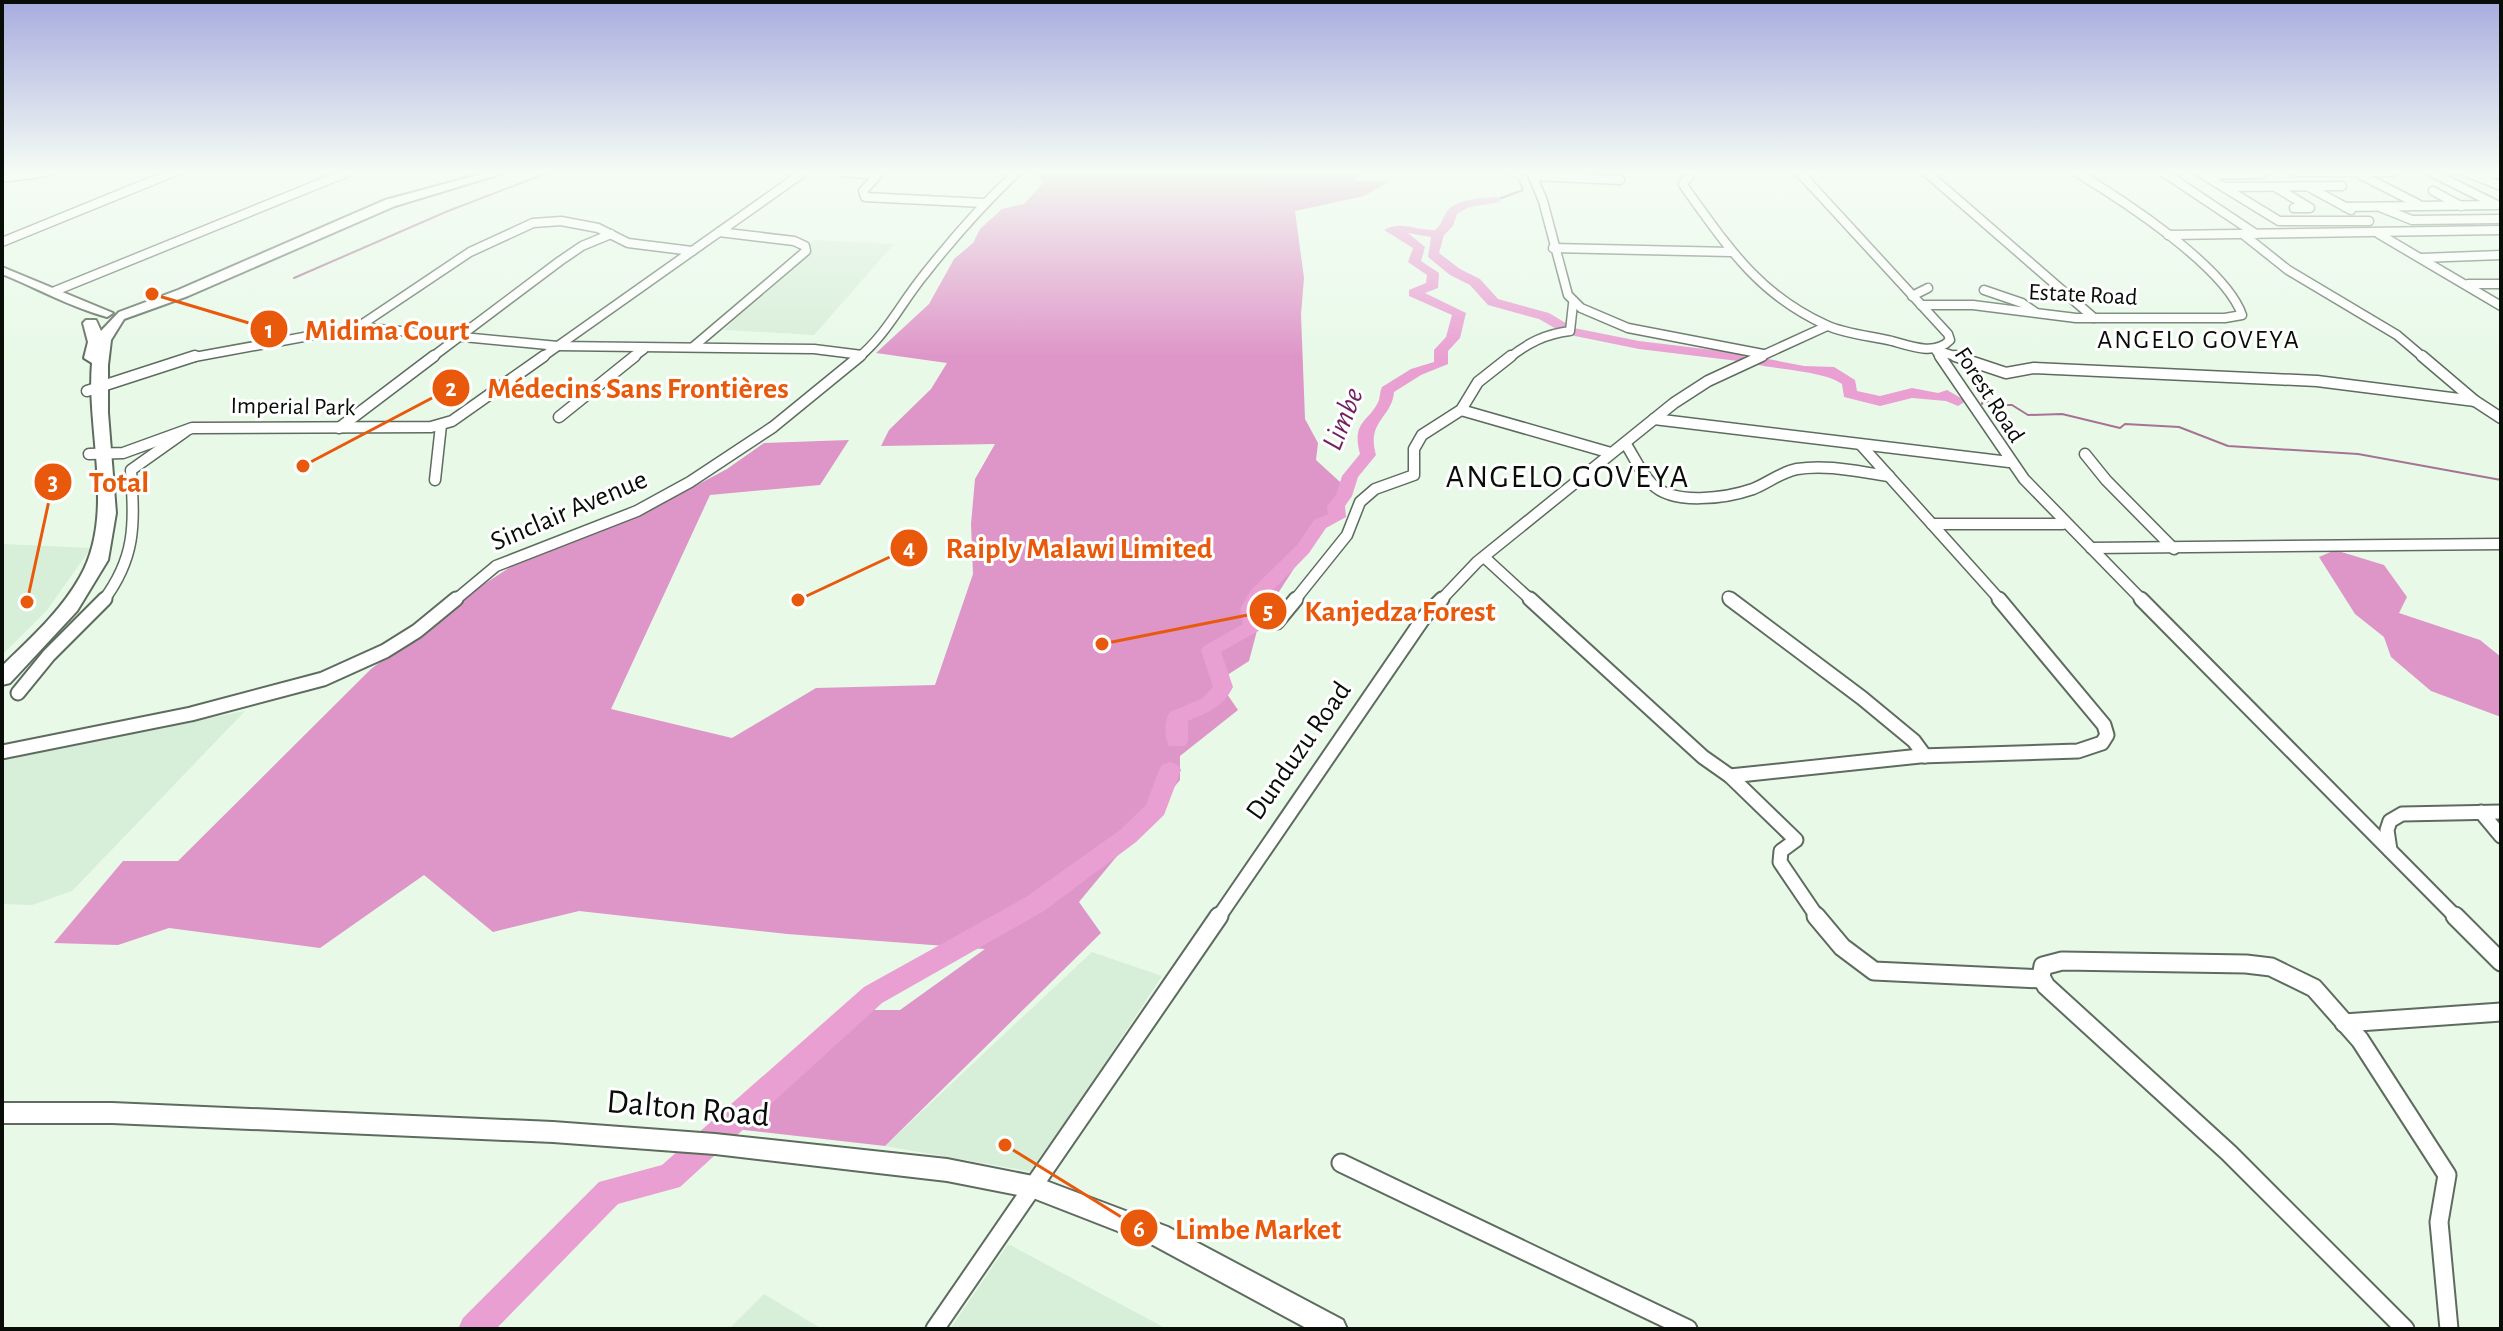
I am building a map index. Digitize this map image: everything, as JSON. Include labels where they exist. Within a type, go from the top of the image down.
[{"type":"highway","points":[[2,678],[67,608],[97,564],[103,545],[92,390],[107,318],[191,290],[319,234]]},
{"type":"highway","points":[[2,666],[58,609],[87,566],[92,548],[96,454]]},
{"type":"main road","points":[[2,270],[55,291],[107,318]]},
{"type":"main road","name":"Dalton Road","points":[[2,1113],[112,1113],[377,1123],[650,1139],[947,1170],[1033,1187],[1159,1235],[1334,1329]]},
{"type":"street","points":[[2,242],[21,234]]},
{"type":"street","points":[[55,291],[195,234]]},
{"type":"street","points":[[358,327],[470,252],[506,234]]},
{"type":"street","points":[[611,234],[628,243],[692,251]]},
{"type":"street","points":[[339,428],[582,246],[611,234]]},
{"type":"street","name":"Imperial Park","points":[[96,454],[123,453],[192,428],[405,429],[441,425],[452,421],[716,234]]},
{"type":"street","points":[[693,347],[806,251],[805,246],[794,241],[737,234]]},
{"type":"street","name":"Sinclair Avenue","points":[[2,752],[79,738],[273,694],[323,679],[385,651],[417,631],[496,566],[637,511],[732,457],[819,392],[862,355],[888,329],[922,277],[958,234]]},
{"type":"street","points":[[1277,622],[1347,535],[1360,502],[1375,489],[1414,475],[1414,449],[1422,435],[1461,410],[1478,382],[1527,344],[1552,333],[1570,331],[1573,304],[1550,234]]},
{"type":"street","points":[[1718,234],[1759,284],[1827,326],[1903,345],[1935,349],[1969,363],[2010,374],[2034,368],[2317,381],[2475,401]]},
{"type":"street","points":[[1856,234],[1948,334],[1950,340],[1947,344],[1935,349]]},
{"type":"street","points":[[1997,234],[2094,318]]},
{"type":"street","points":[[2168,235],[2255,234]]},
{"type":"street","points":[[2381,234],[2501,306]]},
{"type":"street","name":"Estate Road","points":[[1921,305],[1973,305],[2094,318],[2225,318],[2242,315],[2240,303],[2201,262],[2168,235]]},
{"type":"street","points":[[2244,235],[2288,270],[2397,335],[2475,401],[2501,418]]},
{"type":"street","points":[[1553,248],[1731,252]]},
{"type":"street","points":[[2421,258],[2501,255]]},
{"type":"street","points":[[2466,284],[2501,284]]},
{"type":"street","points":[[1912,296],[1928,288]]},
{"type":"street","points":[[1984,290],[2022,303],[2037,314]]},
{"type":"street","points":[[1573,304],[1603,319],[1647,332],[1763,354]]},
{"type":"street","name":"Dunduzu Road","points":[[935,1329],[1424,617],[1484,557],[1654,419],[1708,381],[1827,326]]},
{"type":"street","points":[[92,390],[196,356],[358,327],[558,346],[814,349],[862,355]]},
{"type":"street","points":[[559,417],[644,349]]},
{"type":"street","name":"Forest Road","points":[[1935,349],[2009,462],[2063,524],[2091,548],[2501,962]]},
{"type":"street","points":[[1461,410],[1611,453]]},
{"type":"street","points":[[1654,419],[2009,462]]},
{"type":"street","points":[[435,480],[441,425]]},
{"type":"street","points":[[18,693],[47,658],[86,620],[119,578],[128,560],[134,525],[131,470],[192,428]]},
{"type":"street","points":[[1625,443],[1653,486],[1663,493],[1678,495],[1730,495],[1797,469],[1826,467],[1889,476]]},
{"type":"street","points":[[1730,776],[1925,756],[2078,751],[2102,743],[2107,735],[2104,725],[2056,664],[1861,445]]},
{"type":"street","points":[[2085,454],[2106,480],[2174,549]]},
{"type":"street","points":[[1932,524],[2063,524]]},
{"type":"street","points":[[2091,548],[2501,544]]},
{"type":"street","points":[[1484,557],[1691,746],[1730,776],[1796,840],[1781,851],[1780,862],[1802,898],[1842,947],[1874,971],[2042,979],[2076,1014],[2229,1153],[2405,1329]]},
{"type":"street","points":[[1728,597],[1873,707],[1914,741],[1925,756]]},
{"type":"street","points":[[2481,812],[2501,836]]},
{"type":"street","points":[[2390,850],[2387,830],[2390,821],[2402,814],[2501,812]]},
{"type":"street","points":[[2042,979],[2043,966],[2062,961],[2246,964],[2271,967],[2314,988],[2360,1040],[2447,1175],[2439,1222],[2449,1329]]},
{"type":"street","points":[[2344,1023],[2501,1012]]},
{"type":"street","points":[[1341,1163],[1688,1329]]},
{"type":"shaded area","points":[[977,234],[1298,234],[1304,278],[1301,314],[1305,419],[1318,443],[1316,460],[1351,492],[1302,556],[1259,623],[1249,661],[1218,681],[1238,710],[1180,756],[1180,780],[1079,902],[1101,933],[885,1146],[709,1126],[845,1010],[900,1010],[985,949],[787,934],[579,911],[493,932],[424,875],[320,948],[169,928],[118,945],[54,943],[123,861],[178,861],[371,669],[472,592],[512,566],[639,516],[727,469],[764,443],[849,440],[820,485],[710,495],[611,709],[732,738],[816,688],[935,685],[973,574],[971,524],[975,479],[995,444],[881,446],[889,430],[931,389],[947,363],[876,353],[929,304],[954,259],[973,243]]},
{"type":"shaded area","points":[[814,240],[894,244],[814,335],[724,330]]},
{"type":"shaded area","points":[[2,544],[91,548],[47,610],[2,655]]},
{"type":"shaded area","points":[[2335,550],[2384,565],[2407,597],[2399,613],[2480,640],[2501,657],[2501,717],[2431,691],[2391,657],[2384,637],[2355,614],[2319,557]]},
{"type":"shaded area","points":[[245,711],[72,891],[32,905],[2,904],[2,760]]},
{"type":"shaded area","points":[[1092,952],[1162,976],[1033,1172],[885,1146]]},
{"type":"shaded area","points":[[1008,1244],[1167,1329],[950,1329]]},
{"type":"shaded area","points":[[764,1294],[822,1329],[729,1329]]},
{"type":"waterway","points":[[294,278],[395,234]]},
{"type":"waterway","name":"Limbe","points":[[1177,741],[1177,717],[1210,703],[1223,687],[1211,650],[1253,626],[1249,609],[1257,595],[1303,549],[1320,524],[1337,517],[1336,506],[1344,496],[1350,476],[1368,455],[1366,433],[1371,420],[1386,402],[1387,390],[1416,372],[1441,364],[1441,350],[1453,338],[1459,313],[1414,293],[1433,285],[1433,273],[1414,262],[1419,247],[1400,234]]},
{"type":"waterway","points":[[1438,234],[1432,254],[1455,272],[1475,282],[1493,302],[1544,316],[1570,331],[1639,345],[1738,357]]},
{"type":"waterway","points":[[1753,360],[1804,370],[1834,371],[1850,383],[1849,394],[1880,401],[1912,393],[1940,398],[1947,395],[1958,401]]},
{"type":"waterway","points":[[1982,404],[1983,400],[1995,405],[2012,405],[2028,415],[2062,414],[2120,428],[2125,424],[2179,427],[2228,446],[2358,454],[2501,480]]},
{"type":"waterway","points":[[474,1329],[609,1192],[670,1177],[873,995],[1035,904],[1128,836],[1156,809],[1170,770]]},
{"type":"place","name":"Midima Court","points":[[152,294]]},
{"type":"place","name":"Médecins Sans Frontières","points":[[303,466]]},
{"type":"place","name":"Raiply Malawi Limited","points":[[798,600]]},
{"type":"place","name":"Total","points":[[27,602]]},
{"type":"place","name":"Kanjedza Forest","points":[[1102,644]]},
{"type":"place","name":"Limbe Market","points":[[1005,1145]]},
{"type":"district","name":"ANGELO GOVEYA","points":[[2199,340]]},
{"type":"district","name":"ANGELO GOVEYA","points":[[1568,477]]}]
